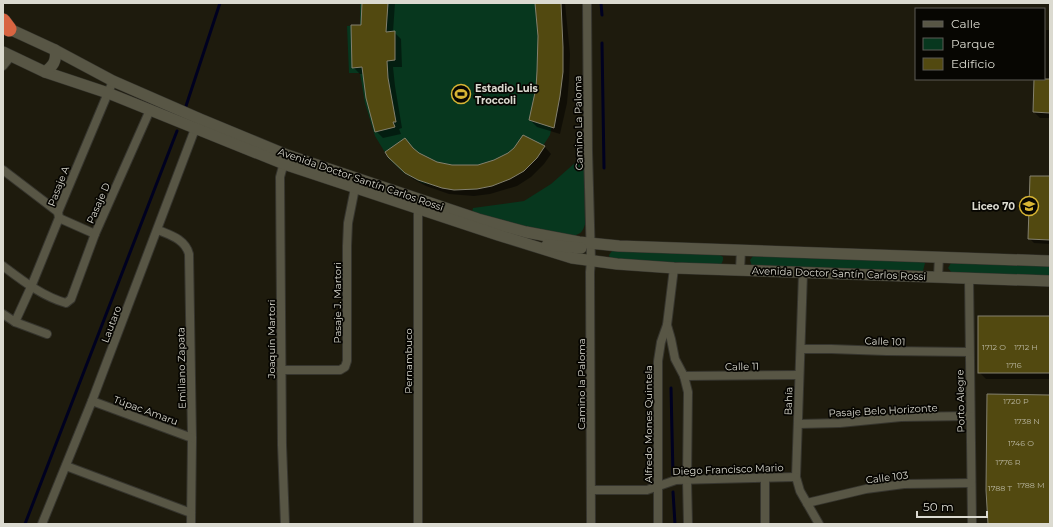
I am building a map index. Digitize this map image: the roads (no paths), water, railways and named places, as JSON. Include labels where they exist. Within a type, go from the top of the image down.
[{"type":"street","name":"Camino La Paloma","points":[[587,3],[590,244]]},
{"type":"street","name":"Avenida Doctor Santín Carlos Rossi","points":[[5,25],[56,50],[113,81],[200,119],[285,160],[352,176],[530,246],[572,258],[617,264],[674,268],[1050,281]]},
{"type":"street","points":[[45,72],[54,64],[56,50]]},
{"type":"street","name":"Avenida Doctor Santín Carlos Rossi","points":[[7,54],[45,72],[108,93],[195,129],[285,160],[355,188],[478,218],[526,232],[590,244],[619,246],[1050,260]]},
{"type":"street","points":[[3,66],[7,54]]},
{"type":"street","name":"Pasaje A","points":[[15,322],[31,287],[58,215],[113,81]]},
{"type":"street","name":"Pasaje D","points":[[31,287],[66,303],[71,299],[95,234],[150,110]]},
{"type":"street","name":"Lautaro","points":[[42,524],[92,401],[195,129]]},
{"type":"street","name":"Joaquín Martori","points":[[285,160],[280,177],[282,445],[285,524]]},
{"type":"street","points":[[3,170],[58,215],[95,234]]},
{"type":"street","name":"Pasaje J. Martori","points":[[281,370],[340,370],[345,367],[347,361],[348,223],[355,188],[352,176]]},
{"type":"street","name":"Pernambuco","points":[[418,203],[418,524]]},
{"type":"street","name":"Emiliano Zapata","points":[[158,230],[184,243],[188,248],[189,254],[192,438],[191,524]]},
{"type":"street","points":[[530,246],[541,244],[580,248],[586,247],[590,244]]},
{"type":"street","name":"Camino la Paloma","points":[[590,244],[592,524]]},
{"type":"street","name":"Avenida Doctor Santín Carlos Rossi","points":[[740,270],[741,250]]},
{"type":"street","name":"Avenida Doctor Santín Carlos Rossi","points":[[938,277],[939,257]]},
{"type":"street","points":[[3,266],[31,287]]},
{"type":"street","name":"Alfredo Mones Quintela","points":[[658,524],[658,361],[661,342],[667,325],[674,268]]},
{"type":"street","name":"Bahía","points":[[802,272],[801,349],[796,477],[800,491],[819,524]]},
{"type":"street","name":"Porto Alegre","points":[[969,278],[972,524]]},
{"type":"street","points":[[3,314],[15,322],[47,334]]},
{"type":"street","name":"Alfredo Mones Quintela","points":[[667,325],[675,359],[684,376],[688,392],[688,524]]},
{"type":"street","name":"Calle 101","points":[[801,349],[969,352]]},
{"type":"street","name":"Calle 11","points":[[684,376],[799,375]]},
{"type":"street","name":"Túpac Amaru","points":[[92,401],[192,438]]},
{"type":"street","name":"Pasaje Belo Horizonte","points":[[798,424],[840,423],[901,417],[970,416]]},
{"type":"street","points":[[66,466],[191,513]]},
{"type":"street","name":"Diego Francisco Mario","points":[[592,490],[647,490],[667,482],[687,480],[796,477]]},
{"type":"street","points":[[765,478],[765,524]]},
{"type":"street","name":"Calle 103","points":[[807,503],[866,489],[904,484],[971,483]]},
{"type":"waterway","points":[[186,106],[220,3]]},
{"type":"waterway","points":[[601,3],[602,15]]},
{"type":"waterway","points":[[602,43],[604,168]]},
{"type":"waterway","points":[[25,524],[177,131]]},
{"type":"waterway","points":[[671,388],[673,475]]},
{"type":"waterway","points":[[673,492],[675,524]]},
{"type":"place","name":"Estadio Luis Troccoli","points":[[461,94]]},
{"type":"place","name":"Liceo 70","points":[[1029,206]]}]
